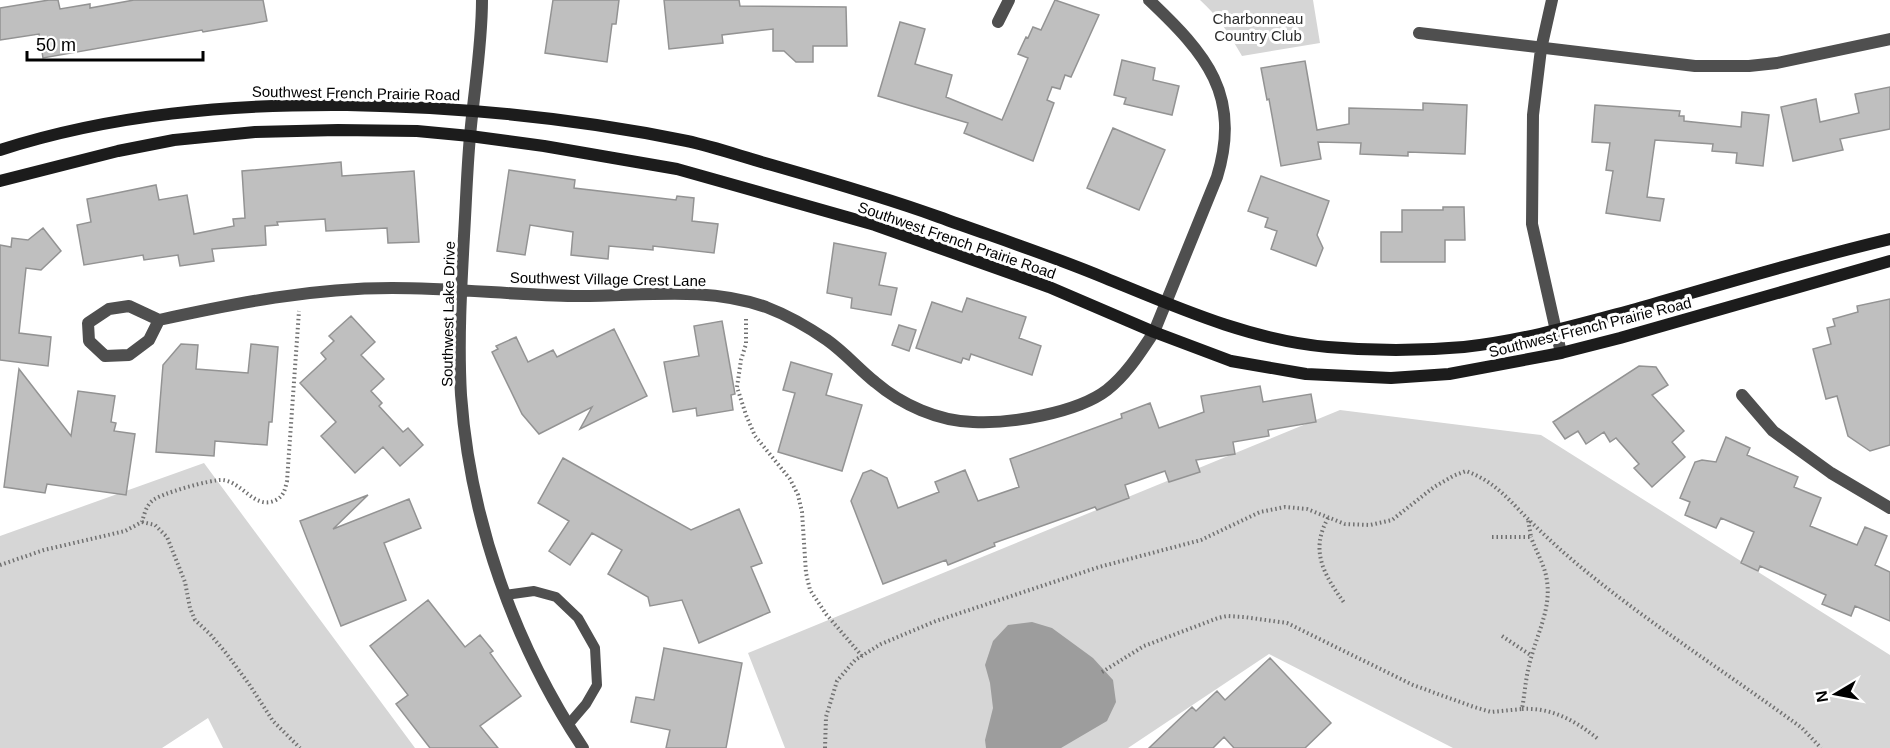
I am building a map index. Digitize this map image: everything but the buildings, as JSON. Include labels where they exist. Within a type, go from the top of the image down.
[{"type":"street","name":"Southwest Lake Drive","points":[[482,0],[470,136],[461,289],[459,358],[466,438],[481,518],[505,595],[548,690],[583,748]]},
{"type":"street","points":[[998,22],[1009,0]]},
{"type":"street","name":"Southwest Village Crest Lane","points":[[159,320],[254,299],[308,292],[390,288],[461,289],[577,296],[687,293],[714,295],[740,300],[788,316],[828,341],[878,385],[897,398],[935,415],[969,422],[997,423],[1053,412],[1104,392],[1122,376],[1154,332],[1224,156],[1225,114],[1213,75],[1203,57],[1175,24],[1149,0]]},
{"type":"street","points":[[1552,0],[1541,49],[1533,115],[1532,224],[1561,353]]},
{"type":"street","points":[[1419,33],[1695,66],[1749,66],[1777,63],[1890,39]]},
{"type":"street","name":"Southwest French Prairie Road","points":[[0,150],[96,125],[153,114],[234,107],[337,105],[473,110],[555,119],[700,145],[887,198],[1101,276],[1164,304],[1242,330],[1324,347],[1410,351],[1501,342],[1555,330],[1890,239]]},
{"type":"street","name":"Southwest French Prairie Road","points":[[0,182],[118,151],[174,140],[255,132],[417,131],[544,146],[677,169],[875,225],[1049,287],[1154,332],[1231,361],[1306,374],[1391,378],[1449,374],[1561,353],[1890,261]]},
{"type":"street","points":[[129,306],[159,320],[149,340],[129,355],[105,356],[88,341],[88,323],[110,309],[129,306]]},
{"type":"street","points":[[1742,395],[1773,431],[1831,473],[1890,508]]},
{"type":"lane","points":[[505,595],[534,591],[556,597],[578,618],[595,648],[597,685],[586,704],[568,725]]},
{"type":"path","points":[[142,522],[147,507],[159,496],[222,480],[236,484],[260,501],[268,503],[277,500],[285,492],[299,308]]},
{"type":"path","points":[[746,315],[746,344],[737,387],[746,415],[756,436],[790,478],[798,495],[802,512],[806,573],[810,590],[826,614],[862,656]]},
{"type":"path","points":[[825,748],[826,717],[837,681],[855,660],[882,644],[936,621],[1099,567],[1201,540],[1260,512],[1285,507],[1307,509],[1346,525],[1370,525],[1392,520],[1434,488],[1466,471],[1479,476],[1507,495],[1575,562],[1623,600],[1802,728],[1821,748]]},
{"type":"path","points":[[1328,518],[1318,545],[1320,564],[1345,604]]},
{"type":"path","points":[[1522,709],[1532,656],[1545,616],[1548,582],[1544,564],[1531,537],[1528,518]]},
{"type":"path","points":[[0,565],[44,550],[125,531],[142,522],[155,525],[167,537],[185,582],[195,620],[226,653],[273,721],[300,748]]},
{"type":"path","points":[[1491,537],[1531,537]]},
{"type":"path","points":[[1102,672],[1144,646],[1218,618],[1244,617],[1287,623],[1413,685],[1474,707],[1491,712],[1522,709],[1558,714],[1598,739]]},
{"type":"path","points":[[1502,636],[1532,656]]},
{"type":"green space","name":"Charbonneau Country Club","points":[[1200,0],[1313,0],[1320,43],[1242,56],[1223,26]]},
{"type":"green space","points":[[1340,410],[1541,435],[1890,655],[1890,748],[1453,748],[1269,654],[1128,748],[785,748],[748,653]]},
{"type":"green space","points":[[204,463],[415,748],[223,748],[208,718],[162,748],[0,748],[0,536]]},
{"type":"shaded area","points":[[1032,622],[1052,628],[1093,658],[1113,680],[1116,702],[1107,721],[1061,748],[986,748],[985,740],[993,708],[985,665],[993,641],[1008,625]]}]
